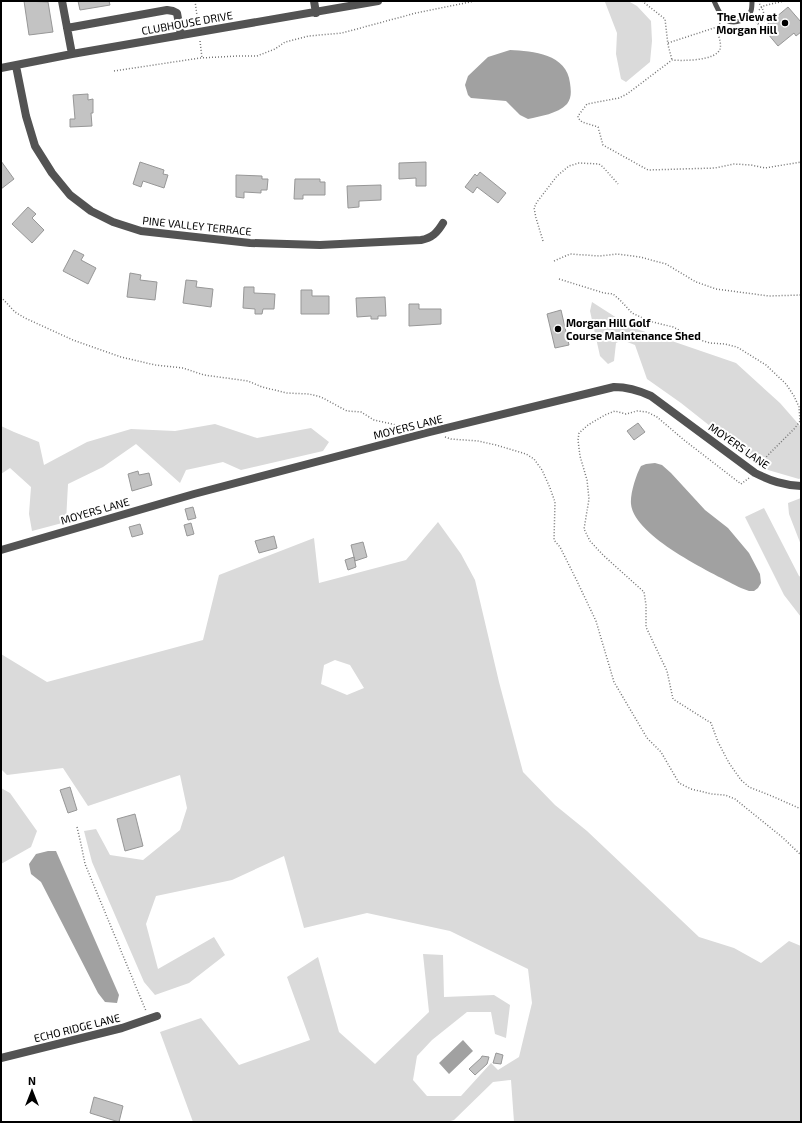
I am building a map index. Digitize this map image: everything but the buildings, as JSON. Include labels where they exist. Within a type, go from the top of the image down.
[{"type":"street","points":[[62,1],[72,54]]},
{"type":"street","points":[[314,1],[316,12]]},
{"type":"street","name":"CLUBHOUSE DRIVE","points":[[1,68],[72,54],[378,1]]},
{"type":"street","points":[[67,28],[167,10],[177,13],[181,35]]},
{"type":"street","name":"PINE VALLEY TERRACE","points":[[16,66],[26,116],[35,146],[52,173],[70,195],[91,211],[113,222],[141,232],[181,237],[250,243],[320,245],[429,239],[437,232],[443,223]]},
{"type":"street","name":"MOYERS LANE","points":[[1,550],[194,494],[430,432],[614,387],[637,390],[651,396],[755,473],[773,482],[801,486]]},
{"type":"street","name":"ECHO RIDGE LANE","points":[[1,1058],[122,1028],[153,1017]]},
{"type":"lane","points":[[714,1],[721,15],[733,22],[742,20],[747,16],[751,10],[752,1]]},
{"type":"path","points":[[114,71],[200,58],[257,56],[275,49],[285,42],[309,36],[342,33],[416,12],[475,1]]},
{"type":"path","points":[[642,1],[665,19],[672,60]]},
{"type":"path","points":[[747,16],[755,22],[763,22],[765,19],[759,1]]},
{"type":"path","points":[[668,43],[717,27],[725,18]]},
{"type":"path","points":[[758,23],[759,32],[761,35]]},
{"type":"path","points":[[717,27],[720,41],[720,49],[717,54],[685,61],[672,60],[627,94],[619,98],[587,104],[578,118],[582,122],[598,127],[603,145],[648,170],[715,168],[734,164],[765,168],[801,162]]},
{"type":"path","points":[[543,241],[534,208],[557,176],[569,166],[579,163],[599,164],[618,184]]},
{"type":"path","points":[[554,262],[570,254],[600,256],[617,254],[666,264],[696,282],[716,289],[769,296],[801,295]]},
{"type":"path","points":[[559,279],[604,293],[613,294],[632,313],[649,321],[673,327],[697,339],[710,343],[725,344],[737,347],[766,364],[786,384],[794,396],[798,407],[800,420],[795,428],[767,456],[755,473],[741,484],[657,417],[647,412],[637,411],[626,414],[615,411],[579,432],[578,440],[580,456],[587,480],[589,499],[584,529],[590,541],[603,555],[644,592],[646,605],[646,627],[667,672],[673,699],[711,723],[718,742],[729,763],[741,780],[749,787],[801,809]]},
{"type":"path","points":[[1,297],[14,312],[73,340],[121,358],[155,365],[183,368],[204,374],[248,381],[262,387],[287,393],[309,394],[320,397],[347,411],[361,412],[374,420],[416,429]]},
{"type":"path","points":[[444,437],[451,439],[478,440],[526,454],[534,459],[542,470],[554,502],[554,540],[560,548],[596,621],[614,682],[647,738],[661,752],[679,783],[691,789],[712,794],[725,794],[735,799],[782,837],[801,855]]},
{"type":"path","points":[[77,827],[84,864],[153,1017]]},
{"type":"shaded area","points":[[628,1],[637,6],[651,21],[652,41],[650,62],[626,82],[621,79],[616,54],[617,33],[605,2]]},
{"type":"shaded area","points":[[510,50],[538,53],[548,56],[563,66],[568,73],[571,91],[569,102],[559,110],[543,116],[528,119],[520,115],[506,101],[471,98],[468,95],[465,85],[468,76],[488,57]]},
{"type":"shaded area","points":[[592,302],[631,327],[736,363],[780,403],[801,427],[801,478],[799,479],[768,470],[753,460],[681,403],[647,379],[635,345],[622,340],[616,343],[614,361],[608,364],[600,356],[590,311]]},
{"type":"shaded area","points":[[215,424],[257,438],[311,428],[329,442],[323,451],[241,470],[223,462],[186,470],[180,483],[136,444],[103,467],[68,484],[66,522],[32,531],[29,514],[31,487],[10,468],[1,474],[1,426],[39,442],[44,465],[87,442],[131,429],[175,431]]},
{"type":"shaded area","points":[[655,463],[662,465],[671,473],[705,510],[728,528],[749,553],[760,574],[761,583],[758,588],[754,591],[749,591],[741,588],[695,564],[660,541],[635,517],[631,504],[631,495],[635,479],[641,466]]},
{"type":"shaded area","points":[[801,498],[801,545],[789,514],[788,503]]},
{"type":"shaded area","points":[[764,508],[799,576],[801,577],[801,617],[784,595],[745,517]]},
{"type":"shaded area","points":[[438,522],[461,554],[475,580],[499,682],[523,772],[555,805],[587,831],[699,937],[734,948],[761,963],[789,941],[801,946],[801,1122],[514,1122],[511,1080],[493,1082],[454,1120],[447,1122],[193,1122],[160,1032],[201,1018],[239,1065],[310,1040],[287,977],[318,957],[339,1032],[375,1064],[429,1012],[423,954],[443,955],[444,997],[494,995],[510,1005],[506,1038],[495,1034],[491,1012],[467,1012],[432,1040],[417,1056],[413,1080],[427,1096],[461,1096],[491,1063],[498,1070],[519,1057],[532,1003],[528,969],[450,931],[367,913],[304,928],[284,856],[232,880],[156,896],[146,924],[158,969],[214,937],[225,955],[189,983],[155,995],[144,982],[92,862],[84,831],[96,829],[110,855],[143,860],[180,830],[187,808],[180,775],[88,806],[63,768],[7,775],[1,769],[1,654],[47,682],[203,640],[219,575],[314,538],[319,583],[406,560]],"holes":[[[335,660],[350,665],[364,688],[347,695],[321,684],[324,665]]]},
{"type":"shaded area","points":[[1,788],[10,793],[37,831],[31,847],[1,864]]},
{"type":"shaded area","points":[[56,851],[119,995],[117,1003],[105,1002],[98,993],[41,882],[31,874],[29,864],[36,854]]},
{"type":"shaded area","points":[[463,1040],[473,1051],[449,1074],[439,1063]]},
{"type":"place","name":"The View at Morgan Hill","points":[[785,23]]},
{"type":"place","name":"Morgan Hill Golf Course Maintenance Shed","points":[[558,329]]}]
